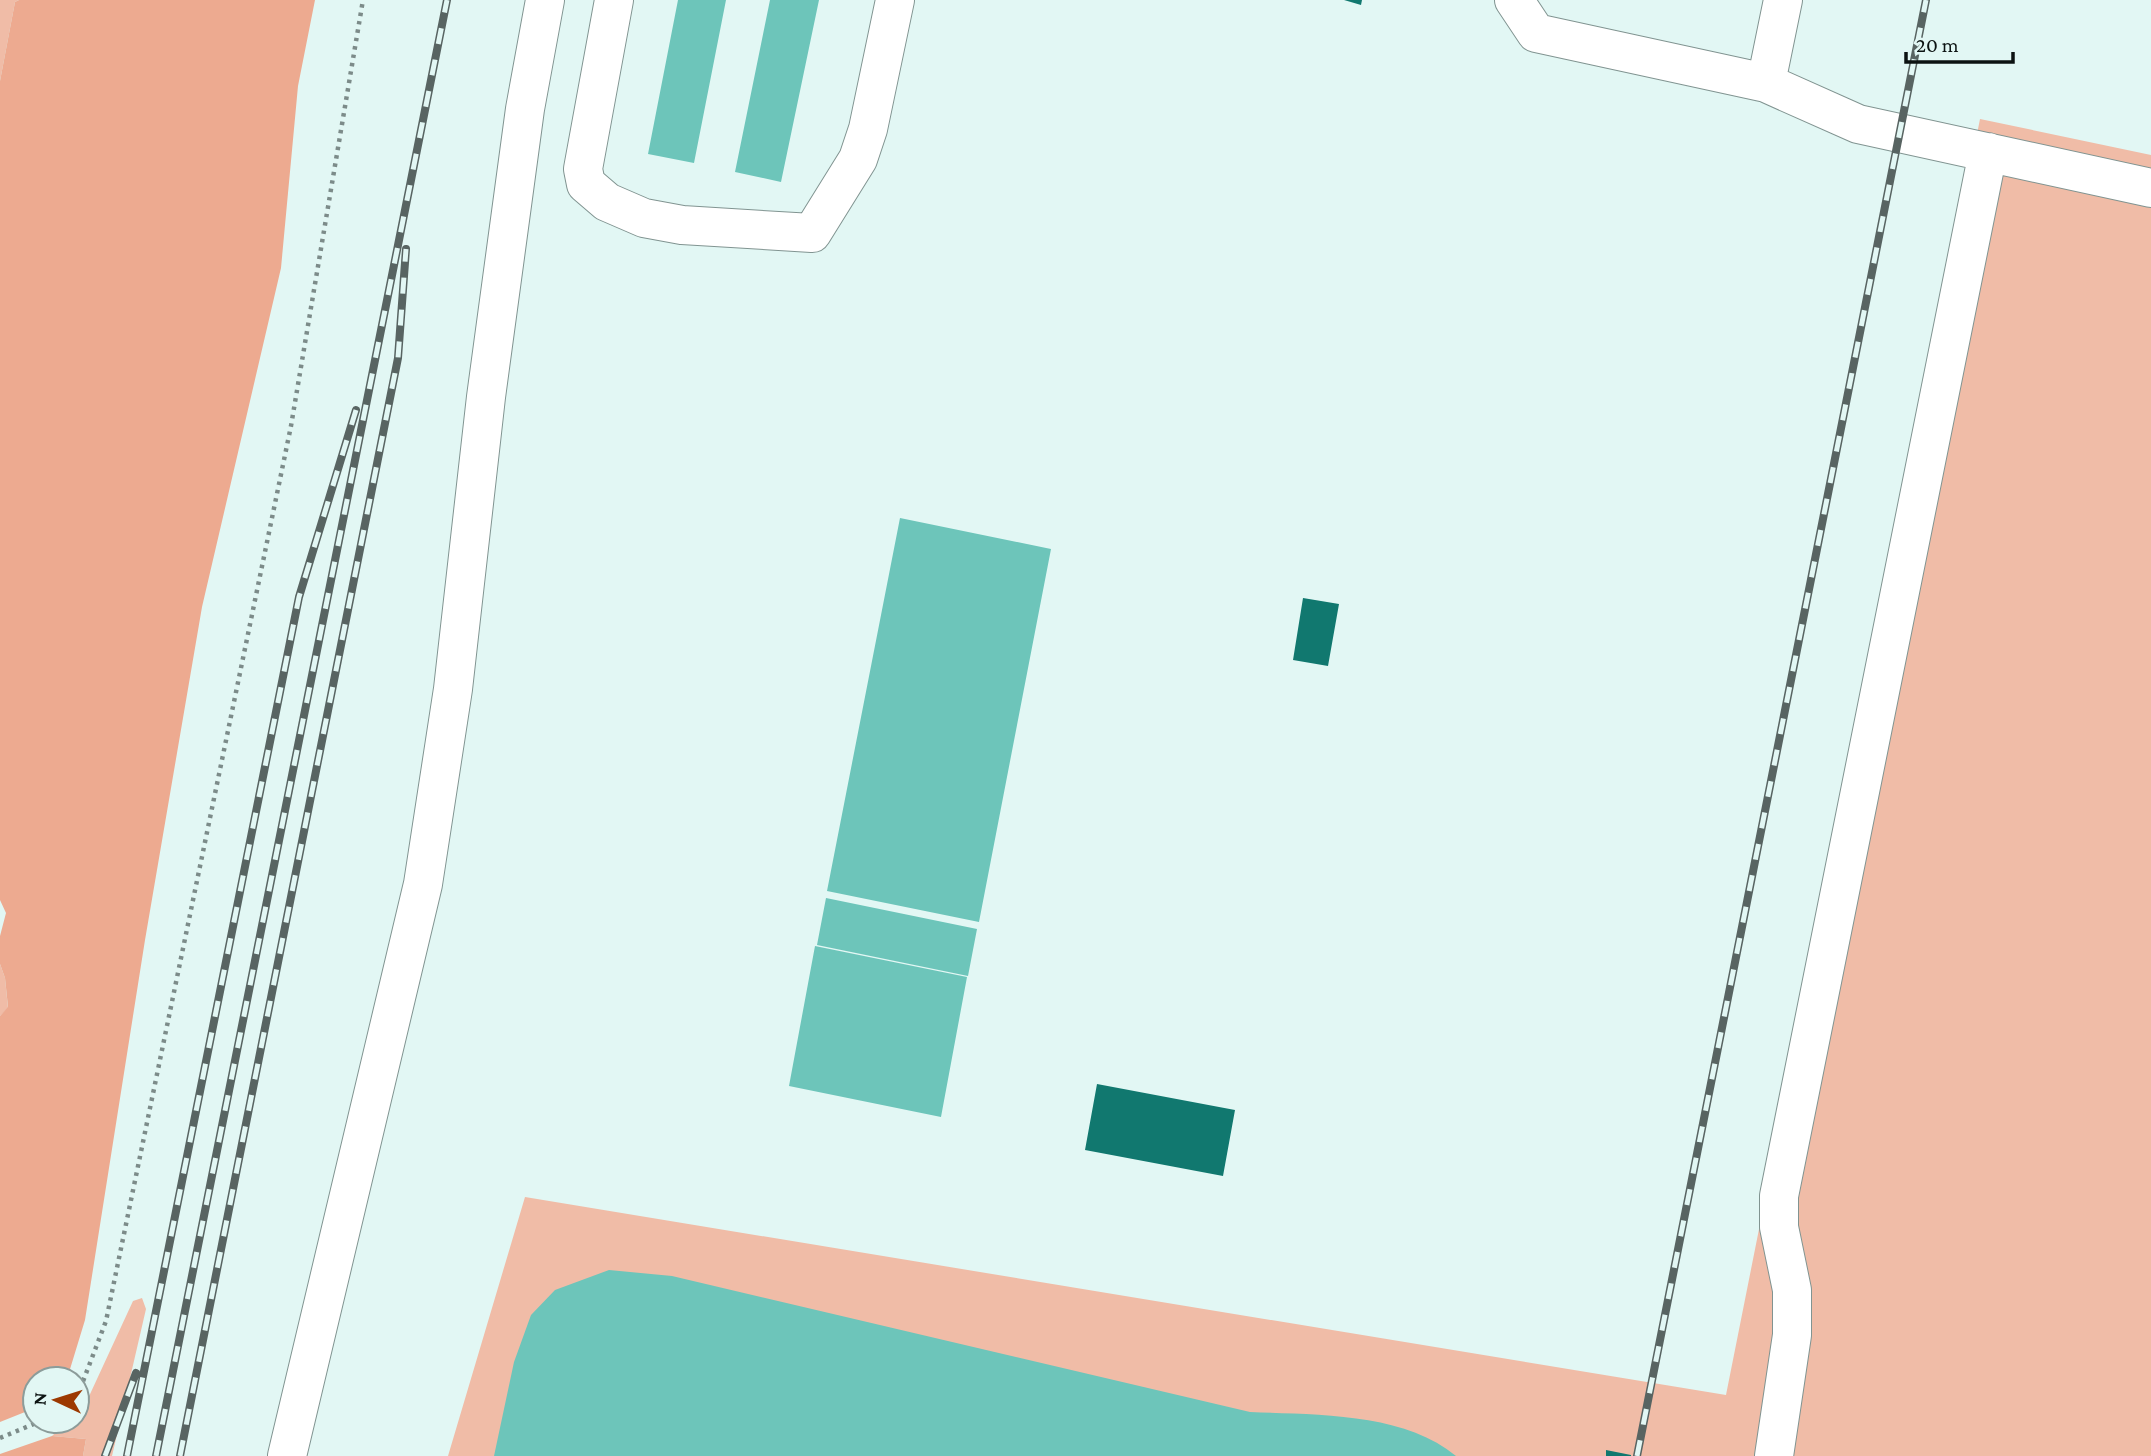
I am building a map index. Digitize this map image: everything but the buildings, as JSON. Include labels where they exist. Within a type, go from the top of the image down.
[{"type":"lane","points":[[287,1456],[423,884],[453,689],[486,397],[520,150],[545,0]]},
{"type":"lane","points":[[614,0],[583,169],[586,184],[607,202],[645,218],[682,225],[812,233],[862,149],[895,0]]},
{"type":"lane","points":[[1514,0],[1536,33],[1766,83],[1858,124],[2151,188]]},
{"type":"lane","points":[[1766,83],[1783,0]]},
{"type":"lane","points":[[1774,1456],[1792,1335],[1792,1290],[1779,1227],[1779,1196],[1988,152]]},
{"type":"path","points":[[89,1365],[106,1321],[291,426],[363,0]]},
{"type":"path","points":[[0,1437],[21,1429]]},
{"type":"shaded area","points":[[0,0],[19,0],[15,2],[0,81]]},
{"type":"shaded area","points":[[315,0],[298,86],[281,268],[202,607],[145,940],[85,1320],[71,1365],[21,1365],[21,1414],[0,1422],[0,1016],[8,1007],[5,978],[0,964],[0,936],[6,913],[0,900],[0,81],[15,2]]},
{"type":"shaded area","points":[[678,0],[726,0],[694,163],[648,154]]},
{"type":"shaded area","points":[[770,0],[819,0],[781,182],[735,172]]},
{"type":"shaded area","points":[[1980,119],[2151,155],[2151,1456],[448,1456],[525,1197],[1726,1395]]},
{"type":"shaded area","points":[[900,518],[1051,549],[979,922],[827,891]]},
{"type":"shaded area","points":[[826,898],[977,929],[968,976],[817,945]]},
{"type":"shaded area","points":[[815,946],[967,977],[941,1117],[789,1086]]},
{"type":"shaded area","points":[[0,964],[5,978],[8,1008],[0,1016]]},
{"type":"shaded area","points":[[609,1270],[672,1276],[1250,1412],[1330,1416],[1385,1424],[1411,1431],[1456,1456],[494,1456],[514,1362],[531,1315],[555,1290]]},
{"type":"shaded area","points":[[142,1298],[146,1309],[112,1456],[83,1456],[86,1439],[52,1436],[91,1435],[91,1392],[133,1301]]},
{"type":"shaded area","points":[[52,1436],[86,1439],[83,1456],[0,1456],[0,1454]]},
{"type":"railway","points":[[156,1456],[447,0]]},
{"type":"railway","points":[[1637,1456],[1926,0]]},
{"type":"railway","points":[[180,1456],[398,358],[406,249]]},
{"type":"railway","points":[[127,1456],[299,597],[356,410]]},
{"type":"railway","points":[[105,1456],[136,1373]]}]
